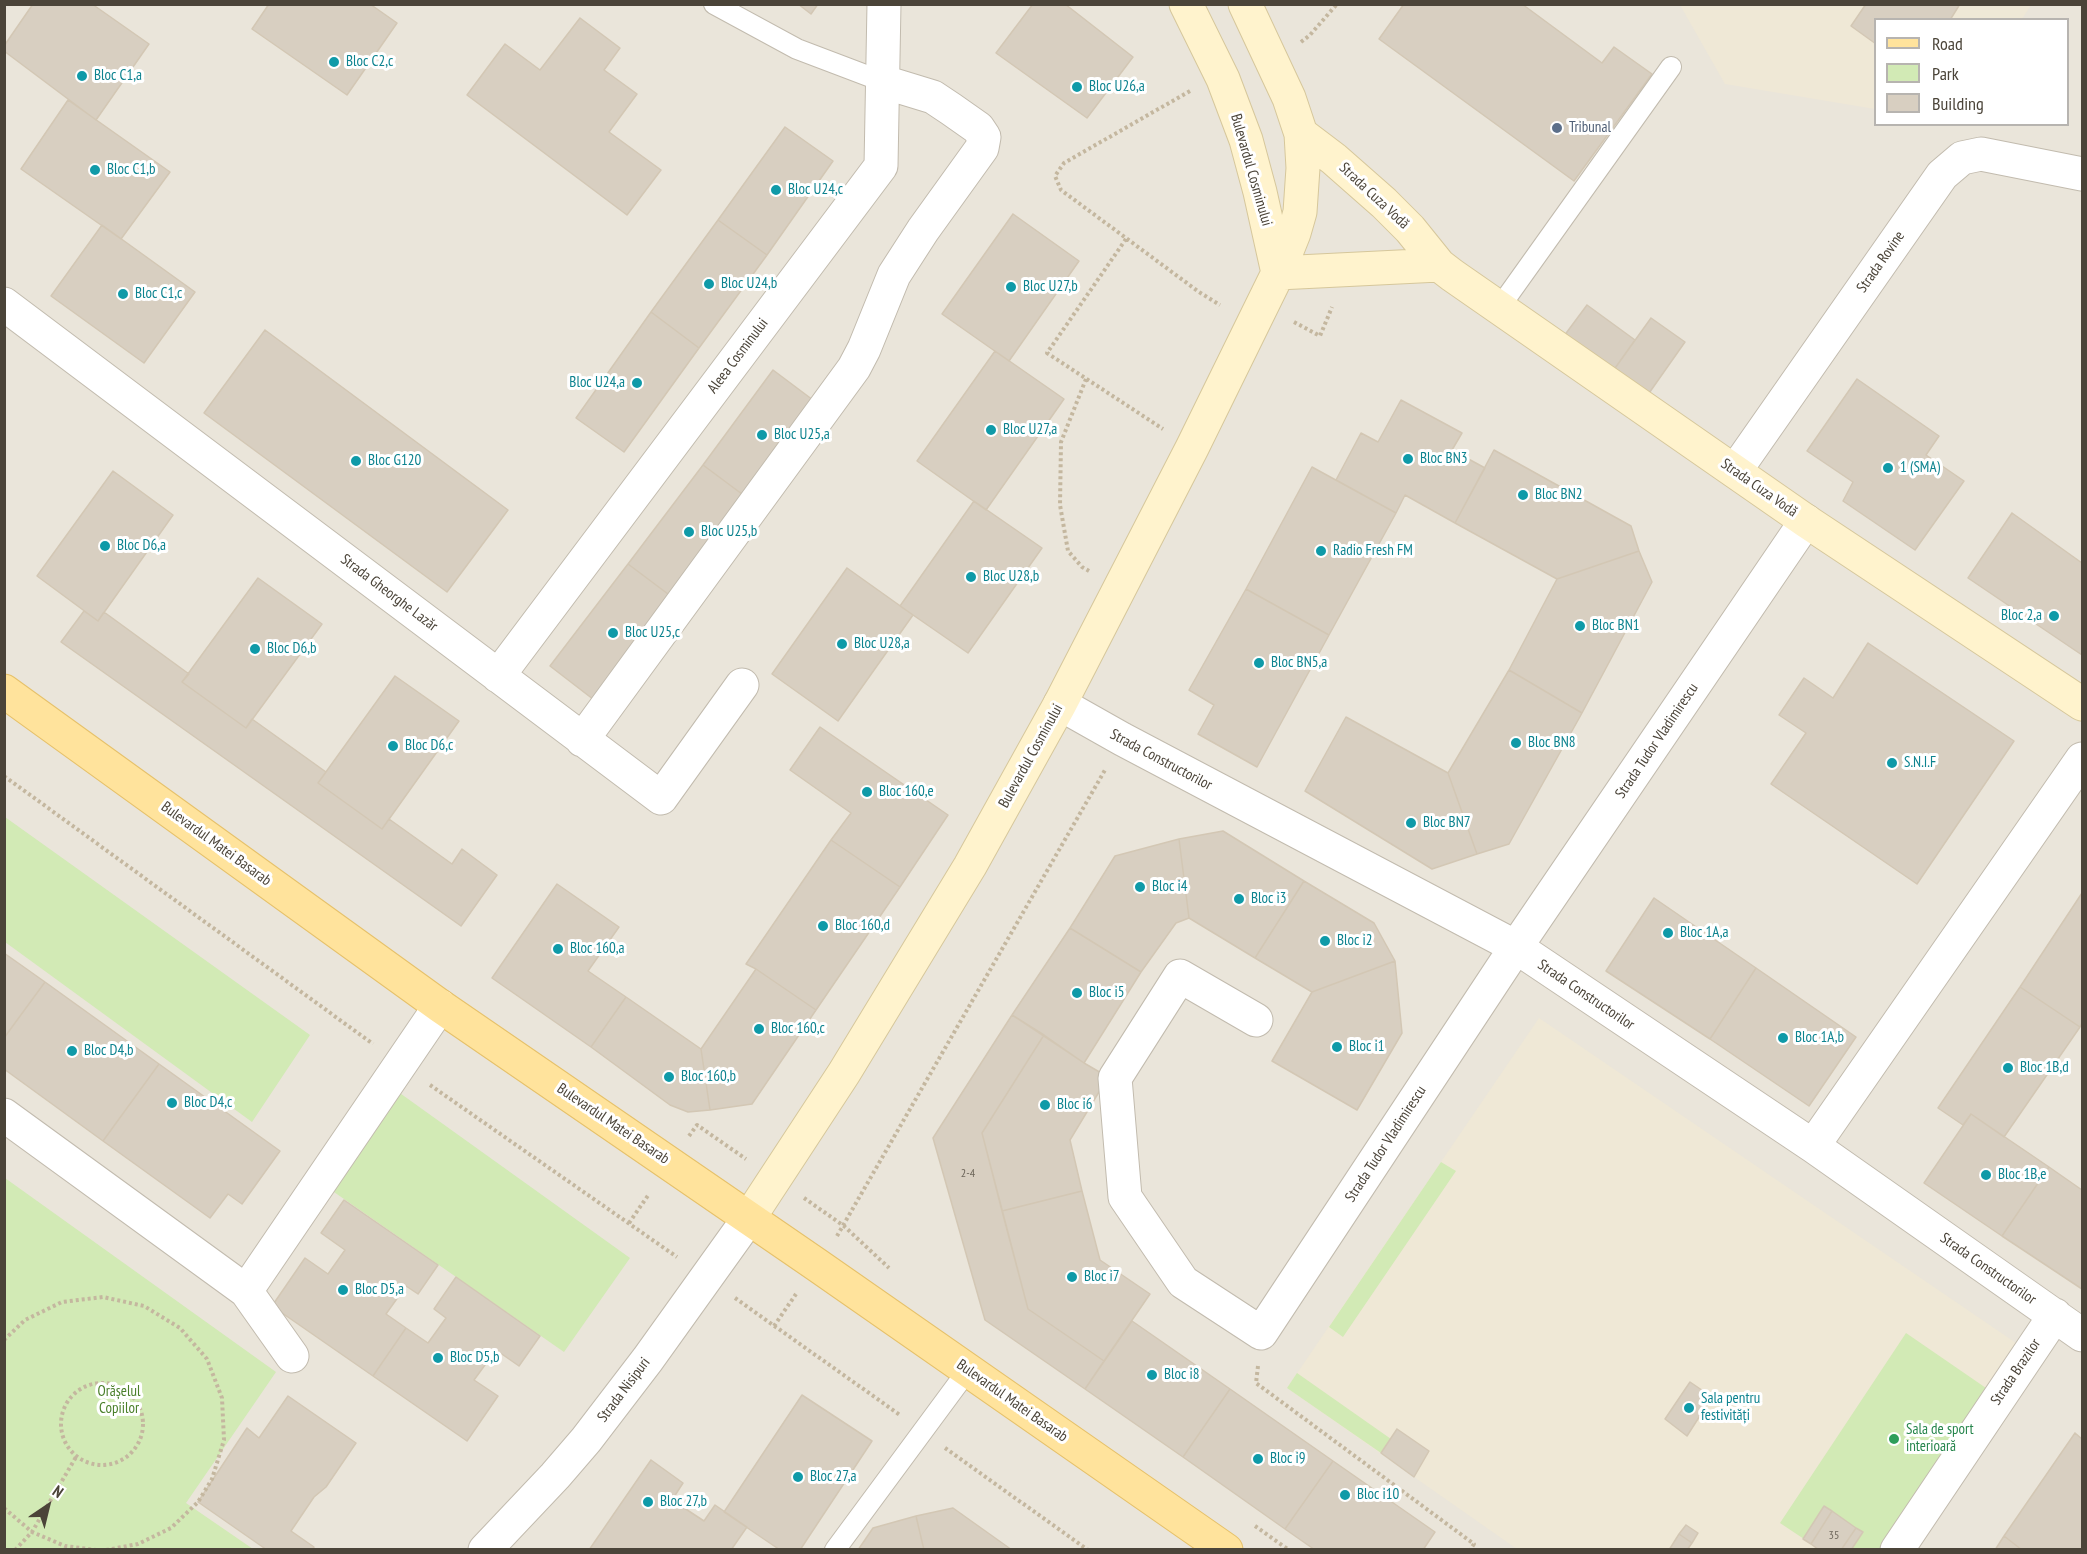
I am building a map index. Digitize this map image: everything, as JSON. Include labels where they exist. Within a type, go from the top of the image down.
[{"type":"main road","name":"Bulevardul Matei Basarab","points":[[4,691],[440,1006],[1227,1550]]},
{"type":"street","name":"Aleea Cosminului","points":[[498,676],[881,166],[884,4]]},
{"type":"street","name":"Bulevardul Cosminului","points":[[1186,4],[1223,79],[1246,140],[1278,273]]},
{"type":"street","name":"Bulevardul Cosminului","points":[[749,1218],[844,1073],[970,866],[1060,704],[1192,448],[1278,273],[1300,212],[1303,192],[1301,134],[1289,98],[1245,4]]},
{"type":"street","points":[[582,740],[854,368],[894,275],[982,148],[984,137],[978,128],[951,109],[933,97],[884,82]]},
{"type":"street","name":"Strada Cuza Vodă","points":[[1301,134],[1334,159],[1384,203],[1410,229],[1439,265],[1806,521],[2082,704]]},
{"type":"street","name":"Strada Rovine","points":[[1735,471],[1942,175],[1962,158],[1981,154],[2082,174]]},
{"type":"street","points":[[1278,273],[1439,265]]},
{"type":"street","name":"Strada Gheorghe Lazăr","points":[[4,304],[661,798],[742,685]]},
{"type":"street","name":"Strada Tudor Vladimirescu","points":[[1261,1333],[1516,947],[1806,521]]},
{"type":"street","name":"Strada Constructorilor","points":[[1060,704],[1122,740],[1516,947],[1813,1146],[2082,1335]]},
{"type":"street","points":[[1813,1146],[2082,759]]},
{"type":"street","points":[[1256,1020],[1180,976],[1115,1078],[1125,1197],[1183,1282],[1261,1333]]},
{"type":"street","points":[[246,1291],[440,1006]]},
{"type":"street","points":[[4,1114],[246,1291],[292,1356]]},
{"type":"street","name":"Strada Nisipuri","points":[[485,1550],[586,1440],[648,1359],[749,1218]]},
{"type":"street","name":"Strada Brazilor","points":[[1897,1550],[2055,1315]]},
{"type":"lane","points":[[714,4],[797,49],[884,82]]},
{"type":"lane","points":[[1500,308],[1671,67]]},
{"type":"lane","points":[[836,1550],[968,1370]]},
{"type":"path","points":[[1273,62],[1310,35],[1337,4]]},
{"type":"path","points":[[1193,90],[1064,163],[1055,176],[1061,190],[1220,306],[1230,286],[1320,336],[1335,300],[1334,271]]},
{"type":"path","points":[[1126,239],[1047,353],[1192,448]]},
{"type":"path","points":[[1086,379],[1061,442],[1060,505],[1068,551],[1082,567],[1120,587]]},
{"type":"path","points":[[697,1125],[844,1226],[1122,740]]},
{"type":"path","points":[[4,776],[401,1064],[629,1223]]},
{"type":"path","points":[[4,1340],[25,1320],[62,1302],[104,1297],[144,1306],[153,1311],[180,1328],[207,1359],[222,1398],[224,1440],[212,1479],[198,1502],[171,1527],[138,1544],[106,1550]]},
{"type":"path","points":[[1261,1333],[1256,1383],[1474,1544],[1470,1550]]},
{"type":"path","points":[[95,1383],[108,1383],[121,1387],[140,1407],[144,1420],[143,1434],[137,1447],[128,1457],[116,1464],[102,1466],[88,1464],[76,1457],[67,1447],[62,1434],[60,1421],[67,1402],[82,1388],[95,1383]]},
{"type":"path","points":[[15,1550],[32,1532],[76,1457]]},
{"type":"path","points":[[4,1508],[32,1532],[65,1546],[96,1550]]},
{"type":"shaded area","points":[[5,5],[2082,5],[2082,1549],[5,1549]]},
{"type":"shaded area","points":[[1680,5],[2031,5],[2023,18],[1874,18],[1874,109],[1725,84]]},
{"type":"shaded area","points":[[1539,1018],[2016,1343],[1879,1549],[1517,1549],[1287,1388]]},
{"type":"green space","points":[[5,817],[310,1035],[252,1122],[5,942]]},
{"type":"green space","points":[[390,1086],[630,1258],[564,1352],[321,1183]]},
{"type":"green space","points":[[1441,1162],[1456,1171],[1343,1337],[1329,1327]]},
{"type":"green space","name":"Orășelul Copiilor","points":[[5,1178],[276,1372],[186,1503],[253,1549],[5,1549]]},
{"type":"green space","name":"Sala de sport interioară","points":[[1906,1333],[1986,1388],[1879,1549],[1819,1549],[1780,1523]]},
{"type":"green space","points":[[1297,1373],[1391,1439],[1381,1453],[1287,1388]]},
{"type":"building","name":"Bloc C1,a","points":[[33,4],[92,4],[149,44],[96,120],[4,51],[4,46]]},
{"type":"building","name":"Bloc C2,c","points":[[269,4],[370,4],[397,23],[347,95],[252,29]]},
{"type":"building","points":[[798,4],[818,4],[811,14]]},
{"type":"building","name":"Bloc U26,a","points":[[1033,4],[1065,4],[1133,57],[1087,118],[996,53]]},
{"type":"building","name":"Tribunal","points":[[1404,4],[1522,4],[1602,63],[1614,47],[1652,74],[1574,181],[1379,39]]},
{"type":"building","points":[[1866,4],[1960,4],[1951,18],[1874,18],[1874,43],[1851,26]]},
{"type":"building","points":[[580,18],[620,48],[604,70],[637,94],[609,132],[661,170],[627,215],[467,95],[505,44],[540,70]]},
{"type":"building","name":"Bloc C1,b","points":[[68,100],[170,172],[121,239],[21,169]]},
{"type":"building","name":"Bloc U24,c","points":[[785,127],[833,161],[767,255],[718,220]]},
{"type":"building","name":"Bloc U27,b","points":[[1013,214],[1079,261],[1009,361],[942,314]]},
{"type":"building","name":"Bloc U24,b","points":[[718,220],[767,255],[699,348],[651,312]]},
{"type":"building","name":"Bloc C1,c","points":[[102,225],[195,292],[144,363],[51,296]]},
{"type":"building","points":[[1587,305],[1635,340],[1613,371],[1564,336]]},
{"type":"building","name":"Bloc U24,a","points":[[651,312],[699,348],[624,452],[576,418]]},
{"type":"building","points":[[1651,318],[1685,342],[1647,396],[1613,371]]},
{"type":"building","name":"Bloc G120","points":[[265,330],[508,510],[447,592],[204,413]]},
{"type":"building","name":"Bloc U27,a","points":[[995,351],[1064,399],[986,510],[917,461]]},
{"type":"building","name":"Bloc U25,a","points":[[773,370],[821,406],[750,500],[703,465]]},
{"type":"building","name":"1 (SMA)","points":[[1857,379],[1939,436],[1926,455],[1964,481],[1915,550],[1843,501],[1853,482],[1807,451]]},
{"type":"building","name":"Bloc BN3","points":[[1401,400],[1462,433],[1452,450],[1485,468],[1455,523],[1405,495],[1396,513],[1336,480],[1361,433],[1378,442]]},
{"type":"building","name":"Bloc BN2","points":[[1494,450],[1631,526],[1639,551],[1557,579],[1455,523]]},
{"type":"building","name":"Bloc U25,b","points":[[703,465],[750,500],[676,600],[628,564]]},
{"type":"building","name":"Radio Fresh FM","points":[[1312,467],[1396,513],[1329,635],[1246,589]]},
{"type":"building","name":"Bloc D6,a","points":[[113,471],[173,515],[98,621],[37,576]]},
{"type":"building","name":"Bloc U28,b","points":[[974,501],[1042,548],[968,653],[900,606]]},
{"type":"building","name":"Bloc 2,a","points":[[2012,513],[2082,563],[2082,655],[1968,578]]},
{"type":"building","name":"Bloc BN1","points":[[1639,551],[1652,582],[1582,713],[1509,670],[1557,579]]},
{"type":"building","name":"Bloc U25,c","points":[[628,564],[676,600],[598,703],[550,666]]},
{"type":"building","name":"Bloc U28,a","points":[[847,568],[913,615],[838,721],[772,674]]},
{"type":"building","name":"Bloc D6,b","points":[[258,578],[322,624],[246,728],[182,682]]},
{"type":"building","name":"Bloc BN5,a","points":[[1246,589],[1329,635],[1257,767],[1198,734],[1214,705],[1189,690]]},
{"type":"building","points":[[84,611],[98,621],[104,612],[189,674],[182,682],[246,728],[252,719],[326,772],[318,783],[382,829],[389,819],[452,864],[462,849],[497,875],[461,926],[61,642]]},
{"type":"building","name":"S.N.I.F","points":[[1868,643],[2014,741],[1917,884],[1771,784],[1806,733],[1779,715],[1804,678],[1833,698]]},
{"type":"building","name":"Bloc BN8","points":[[1509,670],[1582,713],[1509,844],[1477,854],[1448,773]]},
{"type":"building","name":"Bloc D6,c","points":[[395,676],[459,721],[382,829],[318,783]]},
{"type":"building","name":"Bloc BN7","points":[[1346,717],[1448,773],[1477,854],[1432,869],[1305,791]]},
{"type":"building","name":"Bloc 160,e","points":[[820,727],[948,815],[900,887],[831,840],[851,813],[790,770]]},
{"type":"building","name":"Bloc i3","points":[[1223,831],[1304,881],[1255,958],[1189,918],[1179,839]]},
{"type":"building","name":"Bloc i4","points":[[1179,839],[1189,918],[1176,923],[1141,972],[1070,928],[1115,856]]},
{"type":"building","name":"Bloc 160,d","points":[[831,840],[900,887],[816,1010],[746,964]]},
{"type":"building","name":"Bloc i2","points":[[1304,881],[1374,923],[1395,961],[1312,992],[1255,958]]},
{"type":"building","name":"Bloc 160,a","points":[[557,884],[619,927],[588,971],[626,997],[591,1047],[492,978]]},
{"type":"building","points":[[2082,893],[2082,1023],[2080,1027],[2020,987]]},
{"type":"building","name":"Bloc 1A,a","points":[[1654,898],[1756,968],[1710,1039],[1606,971]]},
{"type":"building","name":"Bloc i5","points":[[1070,928],[1141,972],[1084,1063],[1012,1015]]},
{"type":"building","points":[[4,953],[45,982],[4,1038]]},
{"type":"building","name":"Bloc i1","points":[[1395,961],[1402,1033],[1357,1110],[1272,1061],[1312,992]]},
{"type":"building","name":"Bloc 1A,b","points":[[1756,968],[1856,1037],[1809,1106],[1710,1039]]},
{"type":"building","name":"Bloc 160,c","points":[[756,969],[816,1010],[752,1104],[710,1110],[701,1049]]},
{"type":"building","name":"Bloc D4,b","points":[[45,982],[159,1064],[103,1141],[4,1069],[4,1038]]},
{"type":"building","name":"Bloc 1B,d","points":[[2020,987],[2080,1027],[2004,1137],[1971,1114],[1963,1125],[1938,1108]]},
{"type":"building","name":"Bloc 160,b","points":[[626,997],[701,1049],[710,1110],[688,1112],[670,1105],[591,1047]]},
{"type":"building","points":[[1012,1015],[1044,1035],[982,1133],[1028,1309],[1104,1361],[1085,1389],[985,1320],[933,1138]]},
{"type":"building","name":"Bloc i6","points":[[1044,1035],[1108,1077],[1070,1140],[1082,1191],[1002,1211],[982,1133]]},
{"type":"building","name":"Bloc D4,c","points":[[159,1064],[280,1151],[242,1204],[228,1194],[210,1218],[103,1141]]},
{"type":"building","name":"Bloc 1B,e","points":[[1971,1114],[2049,1167],[2002,1236],[1924,1183]]},
{"type":"building","points":[[2049,1167],[2082,1190],[2082,1289],[2002,1236]]},
{"type":"building","name":"Bloc i7","points":[[1082,1191],[1100,1260],[1150,1294],[1104,1361],[1028,1309],[1002,1211]]},
{"type":"building","name":"Bloc D5,a","points":[[344,1200],[438,1265],[418,1294],[406,1286],[386,1314],[406,1328],[373,1376],[272,1306],[305,1258],[328,1274],[345,1250],[321,1233]]},
{"type":"building","name":"Bloc D5,b","points":[[456,1277],[540,1336],[519,1366],[496,1350],[474,1380],[498,1396],[467,1441],[373,1376],[406,1328],[428,1343],[446,1318],[434,1309]]},
{"type":"building","name":"Bloc i8","points":[[1132,1321],[1230,1389],[1183,1457],[1085,1389]]},
{"type":"building","name":"Sala pentru festivități","points":[[1690,1382],[1712,1397],[1687,1436],[1665,1419]]},
{"type":"building","name":"Bloc i9","points":[[1230,1389],[1333,1461],[1285,1529],[1183,1457]]},
{"type":"building","name":"Bloc 27,a","points":[[802,1395],[872,1441],[800,1550],[780,1550],[724,1512]]},
{"type":"building","points":[[288,1396],[356,1443],[326,1487],[314,1497],[291,1531],[314,1547],[312,1550],[267,1550],[198,1502],[247,1428],[259,1438]]},
{"type":"building","points":[[1397,1429],[1429,1451],[1414,1477],[1381,1453]]},
{"type":"building","points":[[2075,1433],[2082,1439],[2082,1550],[2022,1550],[2004,1536]]},
{"type":"building","name":"Bloc 27,b","points":[[651,1460],[683,1483],[672,1500],[704,1521],[715,1505],[747,1527],[731,1550],[589,1550]]},
{"type":"building","name":"Bloc i10","points":[[1333,1461],[1435,1532],[1423,1550],[1315,1550],[1285,1529]]},
{"type":"building","points":[[1824,1506],[1832,1511],[1811,1544],[1803,1539]]},
{"type":"building","points":[[953,1508],[1012,1550],[924,1550],[916,1516]]},
{"type":"building","points":[[1832,1511],[1856,1528],[1841,1550],[1819,1550],[1811,1544]]},
{"type":"building","points":[[916,1516],[924,1550],[858,1550],[873,1528]]},
{"type":"building","points":[[1686,1525],[1698,1533],[1692,1543],[1679,1534]]},
{"type":"building","points":[[1856,1528],[1863,1532],[1851,1550],[1841,1550]]},
{"type":"building","points":[[1679,1534],[1692,1543],[1687,1550],[1669,1550]]},
{"type":"building","points":[[2004,1536],[2022,1550],[1995,1550]]},
{"type":"place","name":"Bloc C2,c","points":[[334,62]]},
{"type":"place","name":"Bloc C1,a","points":[[82,76]]},
{"type":"place","name":"Bloc U26,a","points":[[1077,87]]},
{"type":"place","name":"Tribunal","points":[[1557,128]]},
{"type":"place","name":"Bloc C1,b","points":[[95,170]]},
{"type":"place","name":"Bloc U24,c","points":[[776,190]]},
{"type":"place","name":"Bloc U24,b","points":[[709,284]]},
{"type":"place","name":"Bloc U27,b","points":[[1011,287]]},
{"type":"place","name":"Bloc C1,c","points":[[123,294]]},
{"type":"place","name":"Bloc U24,a","points":[[637,383]]},
{"type":"place","name":"Bloc U27,a","points":[[991,430]]},
{"type":"place","name":"Bloc U25,a","points":[[762,435]]},
{"type":"place","name":"Bloc BN3","points":[[1408,459]]},
{"type":"place","name":"Bloc G120","points":[[356,461]]},
{"type":"place","name":"1 (SMA)","points":[[1888,468]]},
{"type":"place","name":"Bloc BN2","points":[[1523,495]]},
{"type":"place","name":"Bloc U25,b","points":[[689,532]]},
{"type":"place","name":"Bloc D6,a","points":[[105,546]]},
{"type":"place","name":"Radio Fresh FM","points":[[1321,551]]},
{"type":"place","name":"Bloc U28,b","points":[[971,577]]},
{"type":"place","name":"Bloc 2,a","points":[[2054,616]]},
{"type":"place","name":"Bloc BN1","points":[[1580,626]]},
{"type":"place","name":"Bloc U25,c","points":[[613,633]]},
{"type":"place","name":"Bloc U28,a","points":[[842,644]]},
{"type":"place","name":"Bloc D6,b","points":[[255,649]]},
{"type":"place","name":"Bloc BN5,a","points":[[1259,663]]},
{"type":"place","name":"Bloc BN8","points":[[1516,743]]},
{"type":"place","name":"Bloc D6,c","points":[[393,746]]},
{"type":"place","name":"S.N.I.F","points":[[1892,763]]},
{"type":"place","name":"Bloc 160,e","points":[[867,792]]},
{"type":"place","name":"Bloc BN7","points":[[1411,823]]},
{"type":"place","name":"Bloc i4","points":[[1140,887]]},
{"type":"place","name":"Bloc i3","points":[[1239,899]]},
{"type":"place","name":"Bloc 160,d","points":[[823,926]]},
{"type":"place","name":"Bloc 1A,a","points":[[1668,933]]},
{"type":"place","name":"Bloc i2","points":[[1325,941]]},
{"type":"place","name":"Bloc 160,a","points":[[558,949]]},
{"type":"place","name":"Bloc i5","points":[[1077,993]]},
{"type":"place","name":"Bloc 160,c","points":[[759,1029]]},
{"type":"place","name":"Bloc 1A,b","points":[[1783,1038]]},
{"type":"place","name":"Bloc i1","points":[[1337,1047]]},
{"type":"place","name":"Bloc D4,b","points":[[72,1051]]},
{"type":"place","name":"Bloc 1B,d","points":[[2008,1068]]},
{"type":"place","name":"Bloc 160,b","points":[[669,1077]]},
{"type":"place","name":"Bloc D4,c","points":[[172,1103]]},
{"type":"place","name":"Bloc i6","points":[[1045,1105]]},
{"type":"place","name":"Bloc 1B,e","points":[[1986,1175]]},
{"type":"place","name":"Bloc i7","points":[[1072,1277]]},
{"type":"place","name":"Bloc D5,a","points":[[343,1290]]},
{"type":"place","name":"Bloc D5,b","points":[[438,1358]]},
{"type":"place","name":"Bloc i8","points":[[1152,1375]]},
{"type":"place","name":"Sala pentru festivități","points":[[1689,1408]]},
{"type":"place","name":"Sala de sport interioară","points":[[1894,1439]]},
{"type":"place","name":"Bloc i9","points":[[1258,1459]]},
{"type":"place","name":"Bloc 27,a","points":[[798,1477]]},
{"type":"place","name":"Bloc i10","points":[[1345,1495]]},
{"type":"place","name":"Bloc 27,b","points":[[648,1502]]}]
